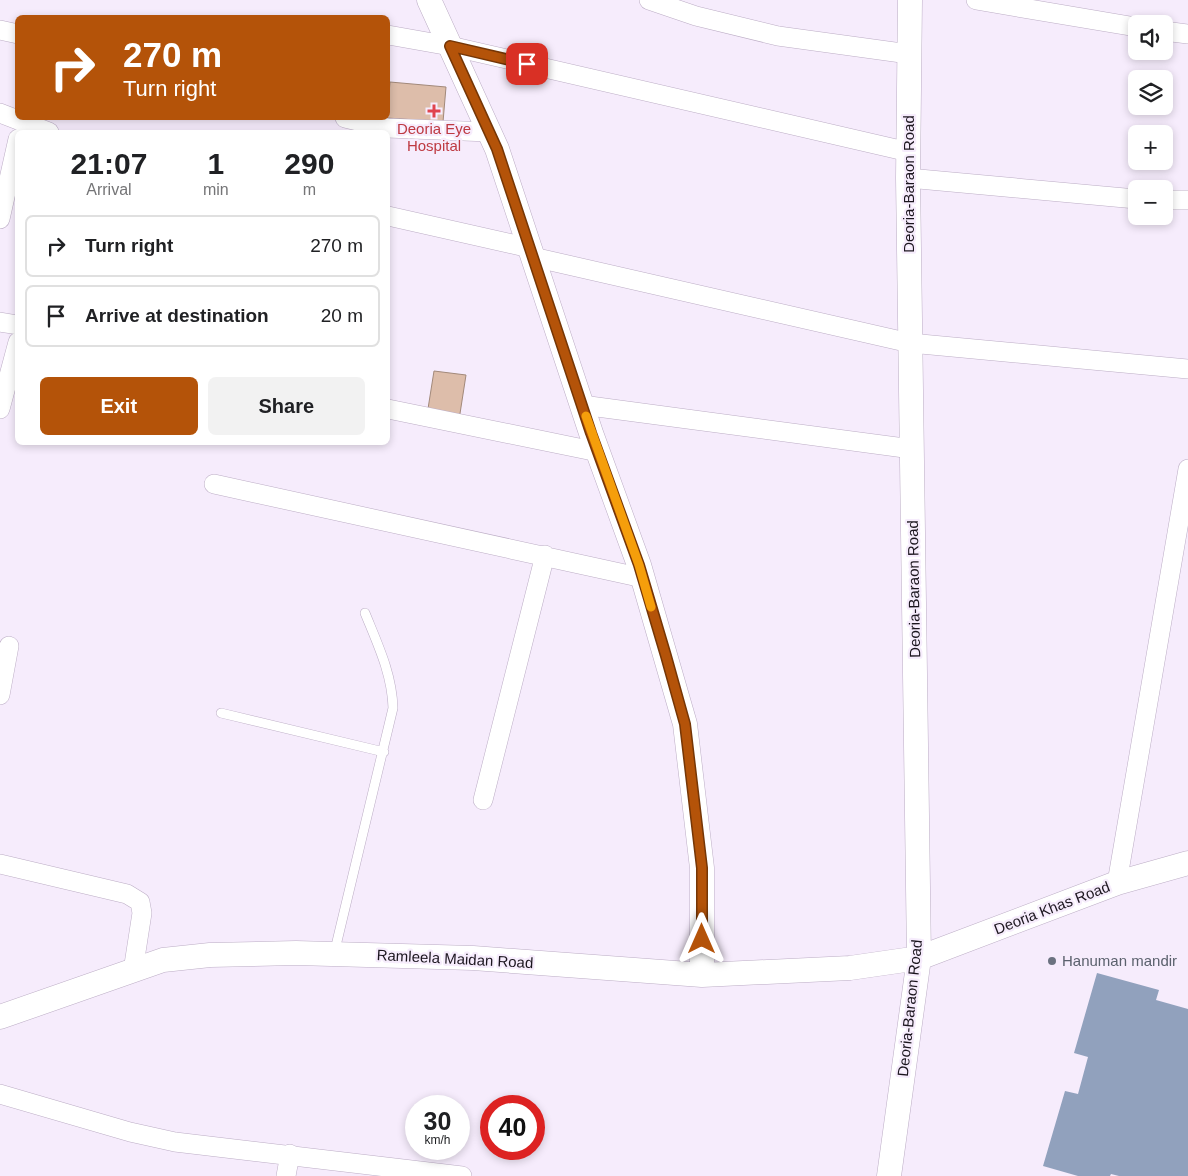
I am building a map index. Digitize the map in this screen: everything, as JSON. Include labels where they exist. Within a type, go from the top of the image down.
[{"type":"street","points":[[429,0],[489,132],[532,253],[598,452],[643,578],[685,724],[702,868],[702,975]]},
{"type":"street","points":[[649,0],[696,16],[778,36],[909,54]]},
{"type":"street","name":"Deoria-Baraon Road","points":[[889,1176],[919,958],[908,178],[910,0]]},
{"type":"street","points":[[976,0],[1128,26]]},
{"type":"street","points":[[0,30],[15,33]]},
{"type":"street","points":[[1173,32],[1188,34]]},
{"type":"street","points":[[390,35],[450,46],[908,152]]},
{"type":"street","points":[[0,113],[18,130]]},
{"type":"street","points":[[353,120],[387,128],[489,132]]},
{"type":"street","points":[[0,219],[15,150]]},
{"type":"street","points":[[908,178],[1128,198]]},
{"type":"street","points":[[1173,200],[1188,200]]},
{"type":"street","points":[[390,217],[532,253],[910,343],[1188,369]]},
{"type":"street","points":[[0,322],[15,324]]},
{"type":"street","points":[[0,410],[15,353]]},
{"type":"street","points":[[582,405],[912,448]]},
{"type":"street","points":[[390,409],[598,452]]},
{"type":"street","points":[[1117,883],[1184,510],[1188,469]]},
{"type":"street","points":[[214,484],[643,578]]},
{"type":"street","points":[[483,800],[545,555]]},
{"type":"street","points":[[0,695],[10,646]]},
{"type":"street","name":"Deoria Khas Road","points":[[919,958],[1117,883],[1188,863]]},
{"type":"street","points":[[0,864],[127,894],[140,902],[142,914],[133,971]]},
{"type":"street","name":"Ramleela Maidan Road","points":[[0,1017],[163,960],[210,955],[334,954],[473,958],[702,975],[850,968],[919,958]]},
{"type":"street","points":[[0,1094],[130,1132],[174,1142],[290,1154],[462,1176]]},
{"type":"street","points":[[286,1176],[290,1154]]},
{"type":"lane","points":[[334,954],[384,752],[393,708],[392,686],[388,669],[365,613]]},
{"type":"lane","points":[[221,713],[384,752]]},
{"type":"water","points":[[1097,973],[1159,990],[1156,1000],[1188,1009],[1188,1176],[1119,1176],[1111,1174],[1110,1176],[1078,1176],[1043,1166],[1065,1091],[1078,1094],[1088,1057],[1074,1053]]},
{"type":"building","points":[[390,82],[446,87],[443,122],[390,118]]},
{"type":"building","points":[[434,371],[466,375],[459,420],[427,415]]},
{"type":"slow traffic","points":[[586,416],[639,565],[651,607]]},
{"type":"place","name":"Deoria Eye Hospital","points":[[434,111]]},
{"type":"place","name":"Hanuman mandir","points":[[1052,961]]},
{"type":"route","points":[[527,64],[450,46],[497,149],[591,433],[639,565],[666,656],[685,724],[702,868],[702,939]]}]
